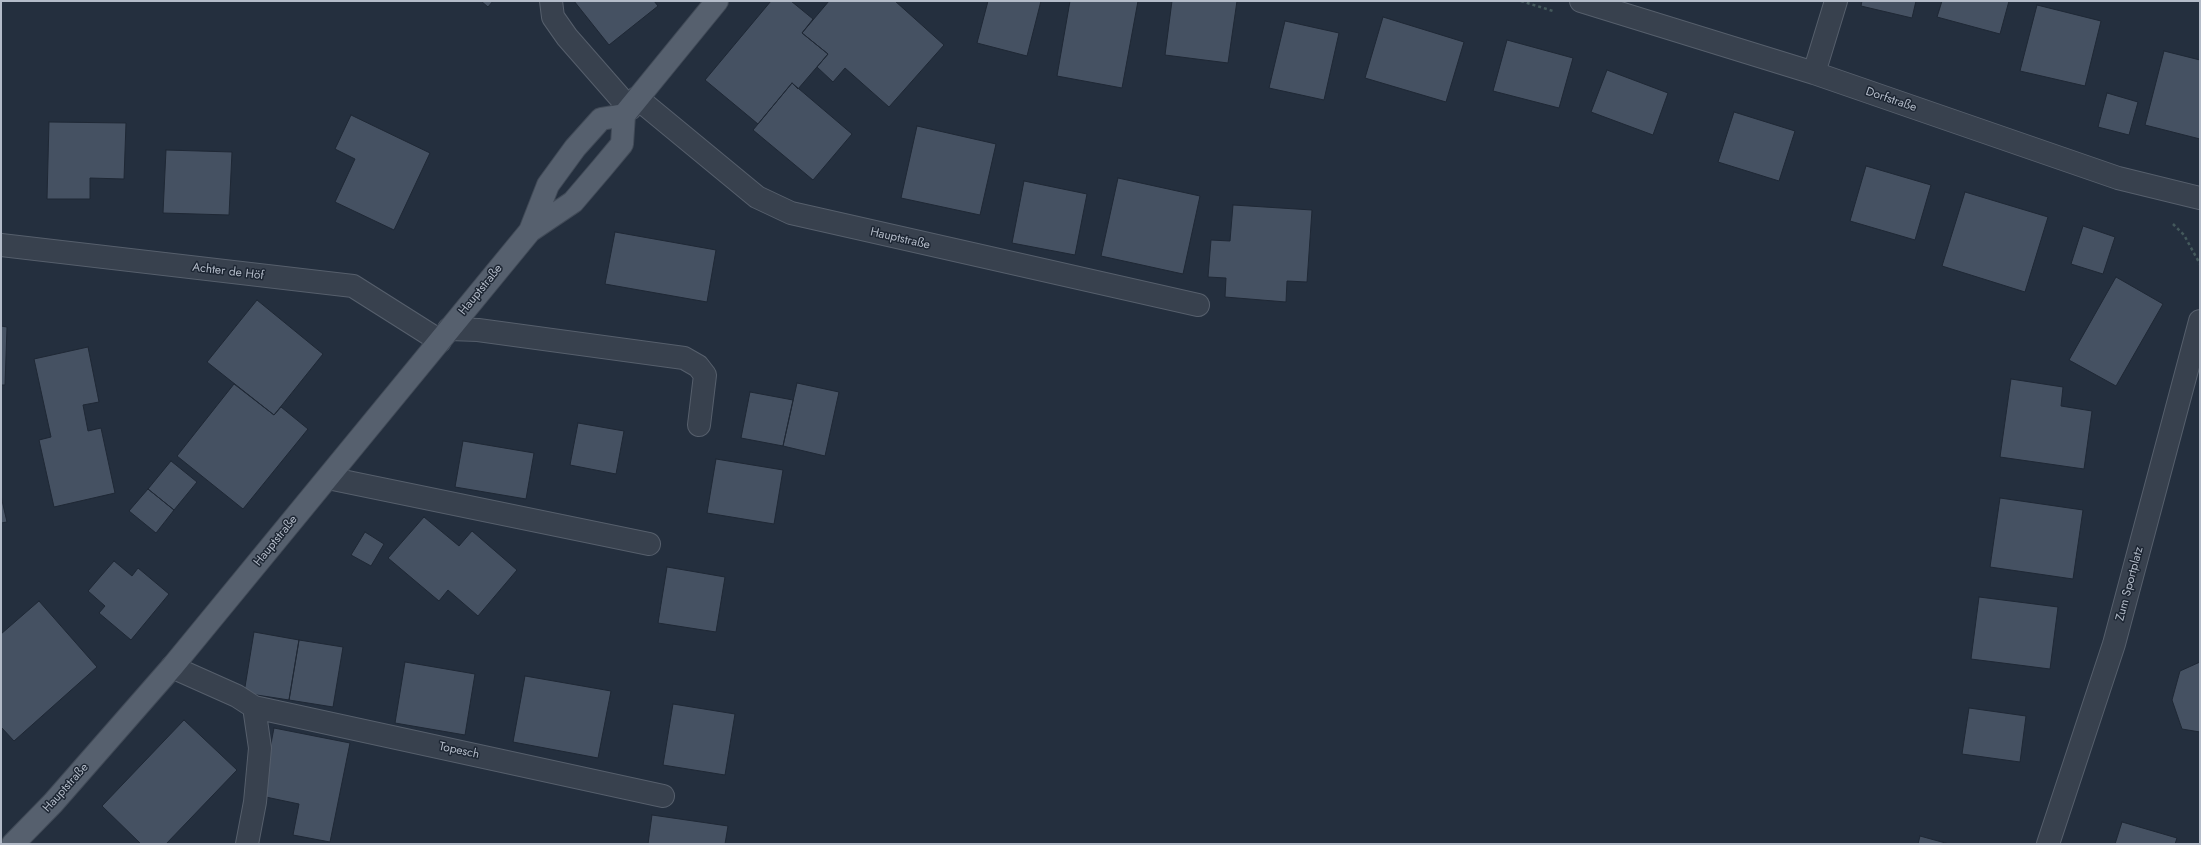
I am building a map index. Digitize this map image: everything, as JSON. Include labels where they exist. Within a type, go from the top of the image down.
[{"type":"main road","points":[[631,107],[717,1]]},
{"type":"main road","name":"Hauptstraße","points":[[530,231],[548,185],[575,148],[601,119],[631,107]]},
{"type":"main road","name":"Hauptstraße","points":[[13,844],[53,803],[172,667],[530,231],[573,202],[622,144],[631,107]]},
{"type":"street","points":[[551,1],[552,16],[567,37],[631,107]]},
{"type":"street","name":"Dorfstraße","points":[[1581,1],[1814,74],[2118,178],[2200,198]]},
{"type":"street","points":[[1814,74],[1836,1]]},
{"type":"street","name":"Hauptstraße","points":[[631,107],[757,197],[791,213],[1198,305]]},
{"type":"street","name":"Achter de Höf","points":[[1,245],[353,286],[444,335]]},
{"type":"street","name":"Zum Sportplatz","points":[[2048,844],[2114,644],[2200,321]]},
{"type":"street","points":[[444,335],[478,330],[684,358],[698,366],[705,375],[699,425]]},
{"type":"street","points":[[328,478],[649,544]]},
{"type":"street","name":"Topesch","points":[[172,667],[237,696],[254,707],[663,796]]},
{"type":"street","points":[[246,844],[255,802],[260,748],[254,707]]},
{"type":"building","points":[[481,1],[493,1],[488,7]]},
{"type":"building","points":[[574,1],[654,1],[658,6],[609,45]]},
{"type":"building","points":[[771,1],[791,1],[813,19],[802,33],[828,54],[798,89],[792,83],[758,124],[705,80]]},
{"type":"building","points":[[829,1],[895,1],[944,45],[889,107],[845,68],[833,82],[817,67],[828,54],[802,33]]},
{"type":"building","points":[[988,1],[1041,1],[1027,56],[977,43]]},
{"type":"building","points":[[1070,1],[1138,1],[1122,88],[1057,76]]},
{"type":"building","points":[[1172,1],[1237,1],[1228,63],[1165,55]]},
{"type":"building","points":[[1862,1],[1916,1],[1912,18],[1861,6]]},
{"type":"building","points":[[1942,1],[2009,1],[2000,34],[1937,17]]},
{"type":"building","points":[[2037,5],[2101,21],[2085,86],[2020,71]]},
{"type":"building","points":[[1383,17],[1464,42],[1446,102],[1365,78]]},
{"type":"building","points":[[1285,21],[1339,33],[1324,100],[1269,88]]},
{"type":"building","points":[[1507,40],[1573,58],[1559,108],[1493,91]]},
{"type":"building","points":[[2164,51],[2200,60],[2200,139],[2145,125]]},
{"type":"building","points":[[1607,70],[1668,93],[1653,135],[1591,112]]},
{"type":"building","points":[[792,83],[852,134],[813,180],[753,130]]},
{"type":"building","points":[[2107,93],[2138,102],[2129,135],[2098,127]]},
{"type":"building","points":[[1734,112],[1795,131],[1779,181],[1718,162]]},
{"type":"building","points":[[351,115],[430,153],[394,230],[335,202],[355,159],[335,149]]},
{"type":"building","points":[[49,122],[126,123],[124,179],[90,178],[90,199],[47,199]]},
{"type":"building","points":[[917,126],[996,144],[980,215],[901,198]]},
{"type":"building","points":[[166,150],[232,152],[229,215],[163,213]]},
{"type":"building","points":[[1866,166],[1931,185],[1915,240],[1850,221]]},
{"type":"building","points":[[1118,178],[1200,196],[1183,274],[1101,256]]},
{"type":"building","points":[[1024,181],[1087,194],[1075,255],[1012,243]]},
{"type":"building","points":[[1965,192],[2048,217],[2025,292],[1942,266]]},
{"type":"building","points":[[1233,205],[1312,210],[1307,282],[1287,281],[1286,302],[1225,297],[1226,278],[1208,277],[1211,240],[1230,241]]},
{"type":"building","points":[[2083,226],[2115,237],[2103,274],[2071,264]]},
{"type":"building","points":[[615,232],[716,250],[707,302],[605,284]]},
{"type":"building","points":[[2116,277],[2163,304],[2116,386],[2069,360]]},
{"type":"building","points":[[257,300],[323,354],[274,415],[207,362]]},
{"type":"building","points":[[1,326],[7,327],[5,385],[1,385]]},
{"type":"building","points":[[88,347],[99,402],[83,405],[88,431],[101,428],[115,493],[54,507],[39,440],[51,437],[34,359]]},
{"type":"building","points":[[2011,379],[2063,387],[2061,406],[2092,411],[2084,469],[2000,457]]},
{"type":"building","points":[[797,383],[839,392],[825,456],[783,446]]},
{"type":"building","points":[[234,384],[274,415],[281,407],[308,429],[243,509],[177,456]]},
{"type":"building","points":[[750,392],[793,400],[783,446],[741,438]]},
{"type":"building","points":[[578,423],[624,431],[616,474],[570,465]]},
{"type":"building","points":[[463,441],[534,453],[526,499],[455,487]]},
{"type":"building","points":[[716,459],[783,470],[774,524],[707,513]]},
{"type":"building","points":[[171,461],[197,482],[174,510],[148,489]]},
{"type":"building","points":[[148,489],[174,510],[156,533],[129,511]]},
{"type":"building","points":[[1,496],[7,522],[1,523]]},
{"type":"building","points":[[2000,498],[2083,510],[2073,579],[1990,567]]},
{"type":"building","points":[[424,517],[459,546],[472,531],[517,570],[478,616],[448,590],[439,601],[388,558]]},
{"type":"building","points":[[365,532],[384,544],[371,566],[351,555]]},
{"type":"building","points":[[114,561],[132,576],[138,568],[169,594],[131,640],[99,613],[105,606],[88,591]]},
{"type":"building","points":[[667,567],[725,577],[716,632],[658,623]]},
{"type":"building","points":[[1979,597],[2058,607],[2050,669],[1971,659]]},
{"type":"building","points":[[39,601],[97,667],[14,741],[1,727],[1,634]]},
{"type":"building","points":[[254,632],[299,640],[289,700],[244,693]]},
{"type":"building","points":[[299,640],[343,647],[333,707],[289,700]]},
{"type":"building","points":[[405,662],[475,674],[465,735],[395,723]]},
{"type":"building","points":[[2200,662],[2200,732],[2182,729],[2172,700],[2180,671]]},
{"type":"building","points":[[525,676],[611,691],[598,758],[513,742]]},
{"type":"building","points":[[673,704],[735,714],[725,775],[663,765]]},
{"type":"building","points":[[1969,708],[2026,716],[2020,762],[1962,754]]},
{"type":"building","points":[[184,720],[237,770],[166,844],[141,844],[102,806]]},
{"type":"building","points":[[274,728],[350,743],[330,842],[293,835],[299,804],[261,796]]},
{"type":"building","points":[[652,815],[728,826],[725,844],[648,844]]},
{"type":"building","points":[[2122,822],[2177,838],[2175,844],[2115,844]]},
{"type":"building","points":[[1920,836],[1949,844],[1918,844]]}]
